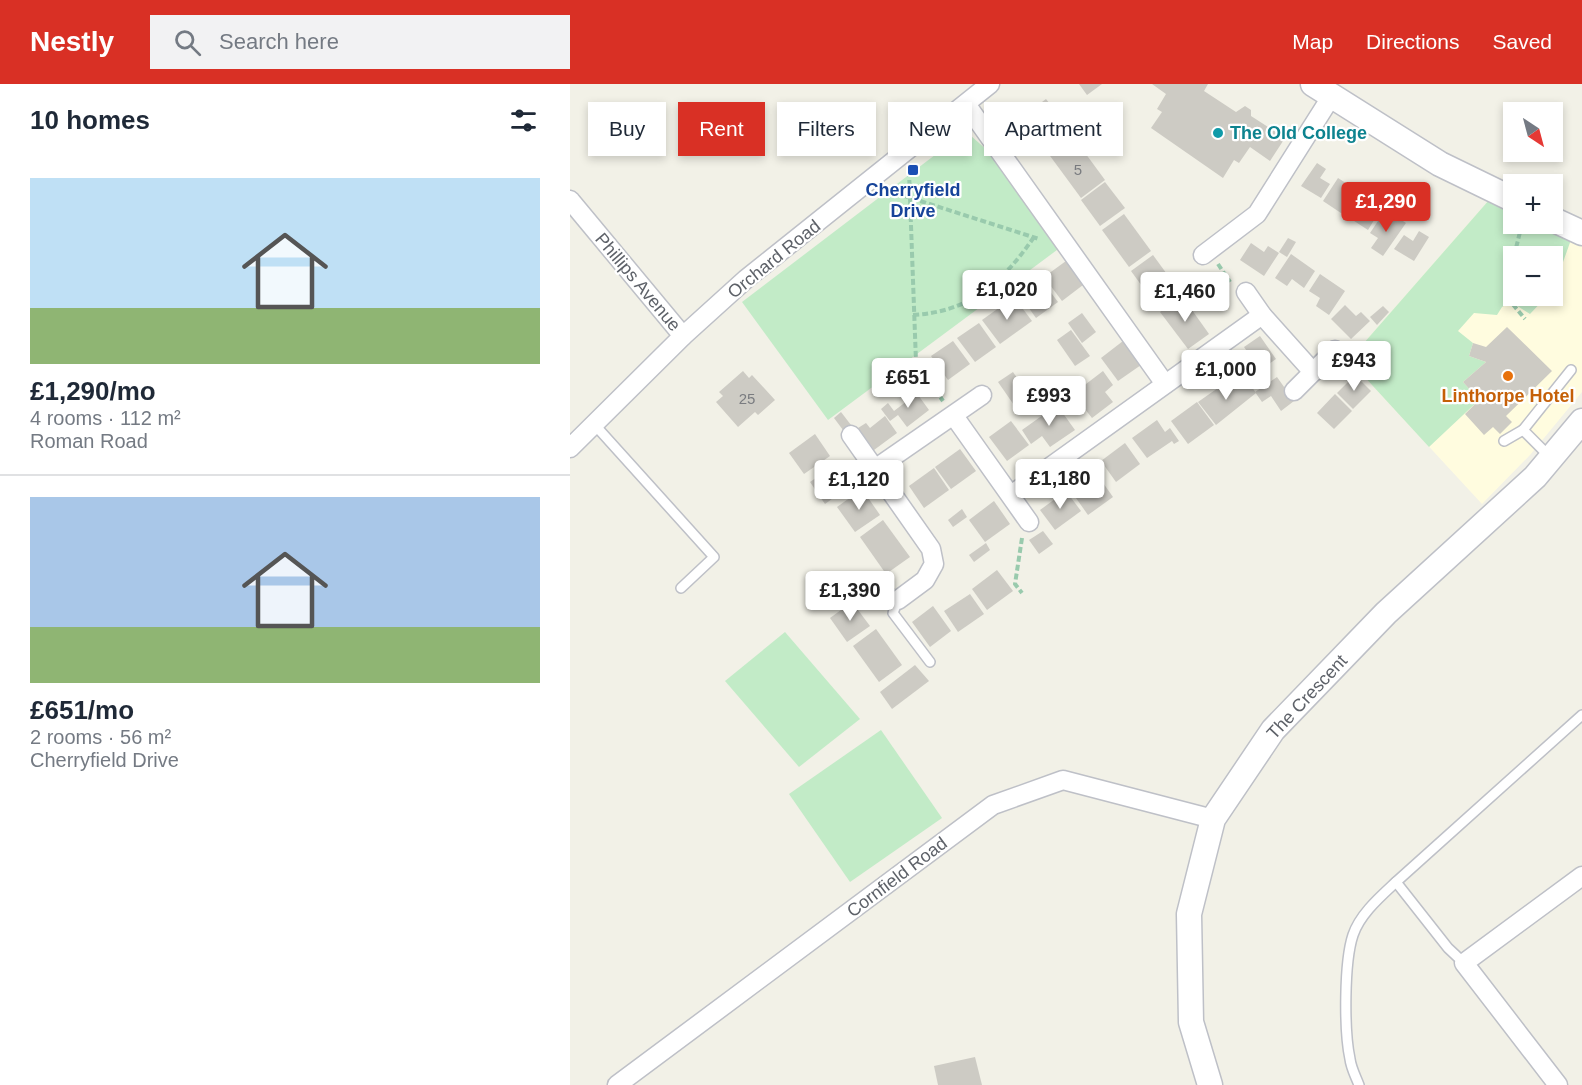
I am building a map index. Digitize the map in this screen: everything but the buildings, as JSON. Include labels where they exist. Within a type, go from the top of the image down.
[{"type":"street","name":"Orchard Road","points":[[968,102],[990,84]]},
{"type":"street","points":[[1206,253],[1257,214],[1322,91],[1440,164],[1503,195]]},
{"type":"street","points":[[972,112],[1165,384]]},
{"type":"street","name":"Orchard Road","points":[[570,448],[683,336],[746,279],[901,156]]},
{"type":"street","name":"Phillips Avenue","points":[[570,200],[683,336]]},
{"type":"street","points":[[1563,224],[1582,233]]},
{"type":"street","points":[[1246,292],[1262,315],[1313,372]]},
{"type":"street","points":[[1011,495],[1262,315]]},
{"type":"street","points":[[1294,391],[1335,350]]},
{"type":"street","points":[[875,469],[982,395]]},
{"type":"street","points":[[954,416],[1029,522]]},
{"type":"street","name":"The Crescent","points":[[1210,1085],[1191,1022],[1188,914],[1213,819],[1273,730],[1386,613],[1535,477],[1582,421]]},
{"type":"street","points":[[851,435],[931,549],[934,564],[925,580],[898,600]]},
{"type":"street","name":"Cornfield Road","points":[[617,1085],[993,805],[1063,780],[1213,819]]},
{"type":"street","points":[[1558,1085],[1464,963],[1582,876]]},
{"type":"lane","points":[[1504,441],[1523,430],[1571,370]]},
{"type":"lane","points":[[594,424],[714,557],[681,588]]},
{"type":"lane","points":[[1523,430],[1551,458]]},
{"type":"lane","points":[[898,600],[893,613],[930,662]]},
{"type":"lane","points":[[1359,1085],[1350,1059],[1347,1018],[1348,967],[1353,934],[1372,905],[1396,882],[1582,716]]},
{"type":"lane","points":[[1396,882],[1448,948],[1464,963]]},
{"type":"path","points":[[908,156],[916,362],[954,416]]},
{"type":"path","points":[[866,185],[910,195],[1068,248]]},
{"type":"path","points":[[913,315],[933,314],[983,293],[1015,264],[1034,237]]},
{"type":"path","points":[[1206,253],[1240,296],[1246,292]]},
{"type":"path","points":[[1514,306],[1525,319]]},
{"type":"path","points":[[1023,593],[1015,584],[1024,525],[1029,522]]},
{"type":"shaded area","points":[[1489,200],[1503,213],[1503,234],[1563,233],[1582,241],[1582,392],[1530,455],[1482,504],[1349,360]]},
{"type":"green space","points":[[972,137],[984,147],[984,156],[992,156],[1061,247],[828,420],[742,302],[934,156],[972,156]]},
{"type":"green space","points":[[1489,200],[1503,206],[1503,234],[1563,233],[1572,237],[1563,262],[1563,246],[1503,246],[1504,306],[1497,315],[1474,313],[1458,331],[1473,343],[1469,356],[1486,362],[1463,382],[1479,400],[1429,447],[1349,360]]},
{"type":"green space","points":[[1517,306],[1538,306],[1530,314]]},
{"type":"green space","points":[[785,632],[860,719],[799,767],[725,681]]},
{"type":"green space","points":[[881,730],[942,818],[850,882],[789,794]]},
{"type":"place","name":"The Old College","points":[[1218,133]]},
{"type":"place","name":"Cherryfield Drive","points":[[913,170]]},
{"type":"place","name":"Linthorpe Hotel","points":[[1508,376]]}]
